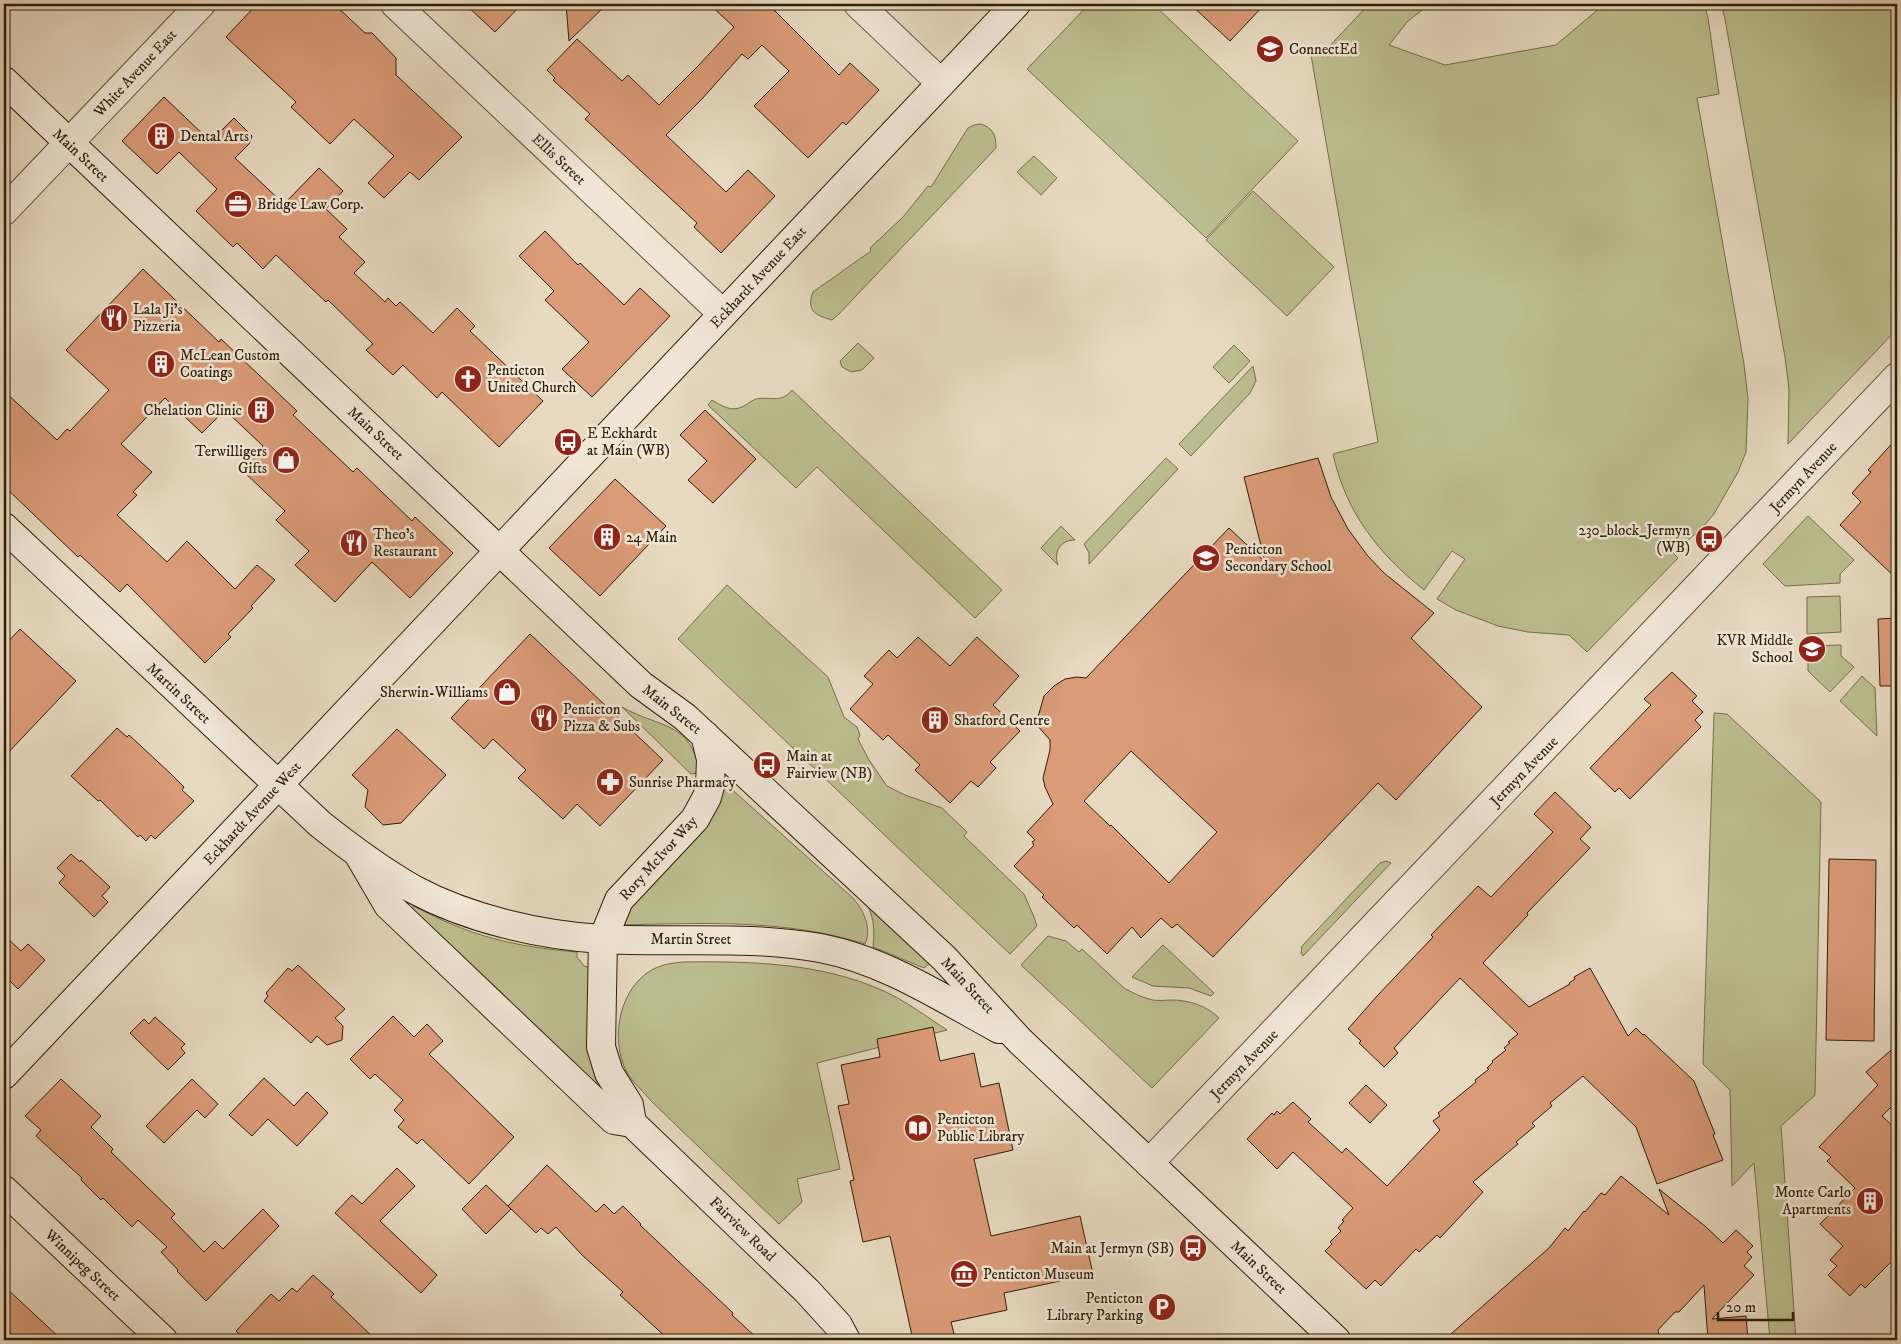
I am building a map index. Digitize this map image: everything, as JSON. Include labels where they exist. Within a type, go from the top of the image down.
[{"type":"main road","name":"White Avenue East","points":[[4,212],[201,4]]},
{"type":"main road","name":"Ellis Street","points":[[395,4],[723,314]]},
{"type":"main road","points":[[858,4],[941,83]]},
{"type":"main road","name":"Eckhardt Avenue East","points":[[500,550],[1016,4]]},
{"type":"main road","name":"Main Street","points":[[4,81],[641,685],[685,717],[705,735],[944,958],[1020,1041],[1336,1340]]},
{"type":"main road","name":"Jermyn Avenue","points":[[1149,1163],[1897,377]]},
{"type":"main road","name":"Martin Street","points":[[4,527],[320,824],[358,854],[414,889],[468,912],[540,932],[603,939],[777,942],[821,948],[853,956],[922,987],[1020,1041]]},
{"type":"main road","name":"Eckhardt Avenue West","points":[[4,1075],[500,550]]},
{"type":"main road","name":"Rory McIvor Way","points":[[632,1123],[629,1104],[608,1073],[602,1047],[603,939],[619,900],[695,819],[707,797],[710,786],[711,760],[705,735]]},
{"type":"main road","name":"Martin Street","points":[[358,854],[388,905],[614,1120],[632,1123]]},
{"type":"main road","name":"Fairview Road","points":[[632,1123],[807,1291],[838,1325],[846,1340]]},
{"type":"main road","name":"Winnipeg Street","points":[[4,1190],[163,1340]]},
{"type":"green space","points":[[1089,4],[1153,4],[1298,141],[1206,238],[1027,69]]},
{"type":"green space","points":[[1369,4],[1430,4],[1408,21],[1389,45],[1445,65],[1556,45],[1601,7],[1596,4],[1704,4],[1708,18],[1719,94],[1697,98],[1744,364],[1748,399],[1746,452],[1738,472],[1714,514],[1701,529],[1673,553],[1678,558],[1587,652],[1569,635],[1528,632],[1498,626],[1456,610],[1437,599],[1465,559],[1452,551],[1424,590],[1392,561],[1366,530],[1346,495],[1339,475],[1333,454],[1378,442],[1311,55],[1324,52]]},
{"type":"green space","points":[[1721,4],[1897,4],[1897,329],[1788,444],[1789,389],[1785,357]]},
{"type":"green space","points":[[981,124],[993,133],[996,148],[838,315],[832,320],[814,312],[811,304],[813,292],[871,251],[870,248],[903,217],[928,186],[931,187],[968,128]]},
{"type":"green space","points":[[1034,156],[1057,178],[1041,195],[1017,172]]},
{"type":"green space","points":[[1253,191],[1334,267],[1287,316],[1206,240]]},
{"type":"green space","points":[[858,343],[874,358],[862,370],[851,372],[842,367],[840,361]]},
{"type":"green space","points":[[1234,345],[1250,361],[1229,383],[1213,367]]},
{"type":"green space","points":[[1253,366],[1256,381],[1250,393],[1191,456],[1179,444]]},
{"type":"green space","points":[[792,390],[1002,590],[975,618],[817,467],[796,488],[708,405],[712,400],[727,408],[734,409],[756,399],[784,397]]},
{"type":"green space","points":[[1166,458],[1178,469],[1089,564],[1089,553],[1084,544]]},
{"type":"green space","points":[[1808,516],[1854,560],[1840,574],[1840,583],[1785,586],[1763,564]]},
{"type":"green space","points":[[1061,526],[1075,540],[1070,540],[1059,547],[1057,551],[1058,565],[1041,548]]},
{"type":"green space","points":[[727,585],[828,677],[844,717],[857,727],[860,735],[858,739],[869,760],[887,786],[905,795],[942,808],[967,832],[964,836],[1024,894],[1037,926],[1010,954],[678,639]]},
{"type":"green space","points":[[1840,596],[1841,632],[1807,634],[1807,597]]},
{"type":"green space","points":[[1841,645],[1841,656],[1854,667],[1830,692],[1808,671],[1808,646]]},
{"type":"green space","points":[[1862,676],[1875,688],[1877,736],[1840,701]]},
{"type":"green space","points":[[622,707],[672,728],[681,735],[689,743],[700,773],[691,774]]},
{"type":"green space","points":[[1714,713],[1727,714],[1821,802],[1815,1095],[1781,1126],[1796,1340],[1770,1340],[1754,1163],[1732,1186],[1730,1090],[1703,1064]]},
{"type":"green space","points":[[720,785],[727,785],[853,898],[866,920],[868,932],[865,944],[805,930],[775,926],[744,924],[621,925],[630,903]]},
{"type":"green space","points":[[1386,861],[1391,863],[1303,956],[1301,953],[1302,946],[1380,863]]},
{"type":"green space","points":[[865,901],[929,961],[929,964],[924,968],[873,947],[873,923]]},
{"type":"green space","points":[[414,906],[454,925],[493,938],[533,947],[577,952],[577,957],[584,966],[591,968],[604,1091],[600,1091],[410,909]]},
{"type":"green space","points":[[1048,936],[1066,941],[1079,952],[1082,949],[1124,988],[1134,993],[1153,1000],[1178,1000],[1191,1003],[1209,1010],[1219,1018],[1152,1088],[1021,965]]},
{"type":"green space","points":[[1163,945],[1214,993],[1211,996],[1189,988],[1153,986],[1132,977]]},
{"type":"green space","points":[[684,962],[738,962],[792,966],[845,977],[896,997],[947,1030],[817,1063],[840,1169],[797,1179],[802,1202],[779,1224],[651,1101],[628,1075],[621,1059],[618,1032],[620,1018],[629,993],[637,982],[651,970],[665,965]]},
{"type":"building","points":[[257,4],[334,4],[365,33],[372,33],[396,58],[396,75],[462,137],[419,180],[410,172],[384,198],[368,183],[394,156],[354,119],[330,144],[291,107],[296,102],[226,37]]},
{"type":"building","points":[[465,4],[522,4],[495,32]]},
{"type":"building","points":[[566,4],[607,4],[569,41]]},
{"type":"building","points":[[709,4],[768,4],[839,75],[850,63],[879,90],[846,125],[843,122],[808,158],[754,106],[789,71],[762,45],[748,59],[742,54],[702,99],[666,135],[726,192],[748,170],[775,196],[721,253],[694,227],[697,223],[585,119],[590,114],[553,80],[555,78],[547,70],[577,39],[622,81],[628,75],[659,105],[734,27]]},
{"type":"building","name":"ConnectEd","points":[[1190,4],[1265,4],[1230,41]]},
{"type":"building","points":[[164,97],[208,139],[211,135],[214,138],[234,118],[252,136],[249,144],[235,158],[284,204],[319,168],[343,191],[326,209],[347,229],[339,237],[365,262],[354,273],[385,302],[388,298],[396,306],[400,302],[433,333],[457,308],[475,326],[470,331],[543,401],[499,447],[442,392],[437,398],[403,365],[393,375],[366,350],[373,344],[328,300],[326,302],[276,255],[263,269],[237,243],[233,247],[196,211],[217,189],[179,152],[157,174],[122,141]]},
{"type":"building","points":[[545,231],[578,265],[580,263],[624,305],[640,288],[670,316],[592,397],[562,369],[589,342],[545,300],[554,291],[519,256]]},
{"type":"building","points":[[143,269],[219,342],[221,339],[297,411],[293,415],[353,472],[357,468],[412,521],[415,517],[453,553],[410,598],[372,562],[335,602],[295,565],[309,551],[276,520],[285,511],[241,469],[263,446],[225,410],[202,433],[165,398],[121,444],[152,472],[133,492],[137,495],[117,515],[167,562],[187,541],[235,589],[257,565],[275,580],[251,606],[253,608],[228,634],[231,637],[205,663],[127,584],[120,592],[80,555],[78,557],[4,486],[4,391],[57,440],[67,429],[70,431],[109,390],[66,350]]},
{"type":"building","points":[[705,410],[756,459],[713,503],[688,480],[707,461],[680,435]]},
{"type":"building","points":[[1897,438],[1897,579],[1840,525],[1861,502],[1852,493],[1871,472],[1868,470]]},
{"type":"building","points":[[1318,458],[1331,497],[1348,529],[1367,555],[1384,573],[1434,613],[1411,638],[1482,707],[1396,800],[1378,783],[1213,957],[1177,924],[1172,928],[1161,918],[1141,938],[1132,927],[1107,954],[1077,925],[1074,928],[1014,866],[1034,845],[1032,842],[1035,840],[1027,832],[1053,804],[1043,778],[1050,750],[1050,740],[1036,724],[1044,696],[1065,679],[1086,678],[1229,528],[1265,562],[1244,477]],"holes":[[[1131,751],[1217,832],[1169,883],[1084,801]]]},
{"type":"building","name":"24 Main","points":[[615,479],[666,526],[600,596],[549,548]]},
{"type":"building","points":[[1897,618],[1897,686],[1880,686],[1878,619]]},
{"type":"building","points":[[20,629],[76,681],[4,757],[4,646]]},
{"type":"building","points":[[530,634],[663,760],[600,826],[577,804],[563,819],[518,778],[526,770],[493,739],[484,749],[451,718]]},
{"type":"building","name":"Shatford Centre","points":[[918,637],[950,666],[977,637],[1019,676],[993,705],[1020,731],[990,762],[996,768],[978,787],[971,781],[950,803],[915,770],[920,765],[888,735],[883,740],[850,709],[873,684],[864,676],[889,650],[897,658]]},
{"type":"building","points":[[1672,672],[1697,696],[1692,701],[1703,712],[1695,720],[1701,727],[1630,799],[1619,788],[1615,792],[1590,768],[1651,705],[1644,699]]},
{"type":"building","points":[[117,728],[127,737],[129,735],[171,774],[184,787],[182,790],[194,801],[155,839],[151,835],[146,841],[140,835],[138,837],[100,800],[98,801],[71,776]]},
{"type":"building","points":[[397,729],[446,775],[401,823],[383,825],[365,807],[368,790],[352,775]]},
{"type":"building","points":[[1555,792],[1591,827],[1580,839],[1590,848],[1527,913],[1528,915],[1483,963],[1529,1007],[1570,984],[1575,979],[1574,977],[1590,968],[1628,1036],[1636,1028],[1694,1081],[1723,1160],[1657,1184],[1636,1127],[1583,1076],[1550,1103],[1552,1106],[1532,1123],[1535,1126],[1516,1142],[1518,1144],[1473,1182],[1483,1192],[1440,1238],[1437,1235],[1419,1252],[1416,1249],[1381,1286],[1375,1280],[1366,1289],[1325,1251],[1332,1244],[1330,1242],[1341,1231],[1338,1228],[1344,1221],[1342,1220],[1353,1208],[1293,1152],[1277,1169],[1247,1139],[1272,1113],[1274,1115],[1277,1111],[1280,1114],[1293,1102],[1311,1119],[1308,1122],[1342,1153],[1346,1148],[1387,1186],[1440,1130],[1433,1121],[1440,1116],[1438,1113],[1476,1082],[1475,1080],[1489,1069],[1487,1068],[1492,1061],[1506,1050],[1504,1048],[1510,1043],[1508,1042],[1518,1034],[1460,978],[1394,1048],[1398,1053],[1384,1067],[1359,1043],[1361,1041],[1348,1029],[1433,937],[1431,935],[1478,886],[1491,897],[1553,832],[1534,814]]},
{"type":"building","points":[[71,854],[80,862],[81,860],[110,887],[102,896],[108,902],[94,917],[59,883],[65,876],[57,868]]},
{"type":"building","points":[[1829,859],[1876,860],[1874,1041],[1826,1040]]},
{"type":"building","points":[[4,935],[21,951],[28,944],[45,960],[18,989],[4,975]]},
{"type":"building","points":[[298,965],[345,1009],[335,1018],[343,1026],[342,1040],[327,1045],[317,1036],[311,1043],[264,1001],[268,996],[266,993],[288,968],[292,971]]},
{"type":"building","points":[[393,1016],[414,1037],[427,1024],[443,1041],[429,1054],[514,1137],[469,1184],[422,1139],[417,1144],[398,1127],[404,1120],[394,1110],[403,1100],[375,1074],[370,1079],[350,1059]]},
{"type":"building","points":[[155,1017],[185,1044],[181,1048],[185,1053],[168,1070],[130,1033],[144,1019],[149,1024]]},
{"type":"building","points":[[933,1027],[940,1061],[974,1053],[981,1087],[999,1083],[1013,1150],[974,1159],[991,1236],[1080,1216],[1093,1274],[1004,1293],[1007,1310],[951,1322],[954,1334],[929,1340],[913,1340],[890,1236],[863,1242],[850,1181],[854,1180],[838,1106],[849,1104],[841,1065],[880,1057],[877,1039]]},
{"type":"building","name":"Monte Carlo Apartments","points":[[1897,1045],[1897,1108],[1894,1104],[1882,1116],[1897,1130],[1897,1256],[1865,1288],[1861,1284],[1850,1296],[1828,1275],[1837,1266],[1830,1260],[1843,1246],[1820,1224],[1855,1188],[1827,1161],[1831,1157],[1819,1147],[1878,1085],[1866,1072]]},
{"type":"building","points":[[264,1078],[294,1106],[307,1092],[328,1113],[297,1146],[268,1119],[252,1136],[229,1115]]},
{"type":"building","points":[[61,1079],[101,1116],[91,1127],[113,1149],[111,1152],[175,1214],[171,1218],[204,1252],[215,1241],[223,1249],[263,1209],[279,1226],[206,1301],[161,1252],[167,1247],[138,1220],[132,1227],[103,1198],[101,1200],[81,1180],[82,1178],[36,1136],[41,1130],[25,1116]]},
{"type":"building","points":[[192,1079],[218,1104],[205,1118],[197,1110],[164,1143],[146,1126]]},
{"type":"building","points":[[1366,1085],[1387,1105],[1370,1123],[1349,1103]]},
{"type":"building","points":[[547,1165],[596,1212],[604,1204],[614,1214],[623,1206],[640,1225],[759,1340],[669,1340],[620,1295],[623,1292],[582,1255],[556,1227],[548,1234],[541,1228],[536,1233],[508,1206]]},
{"type":"building","points":[[397,1168],[415,1186],[380,1221],[437,1275],[421,1293],[335,1213],[352,1195],[362,1204]]},
{"type":"building","points":[[1621,1176],[1669,1215],[1659,1189],[1723,1243],[1736,1230],[1753,1246],[1747,1252],[1752,1257],[1744,1266],[1754,1275],[1712,1319],[1746,1316],[1748,1340],[1708,1340],[1704,1285],[1679,1312],[1675,1312],[1658,1330],[1659,1338],[1649,1340],[1444,1340],[1549,1248],[1565,1228],[1568,1231],[1601,1193],[1605,1195]]},
{"type":"building","points":[[486,1185],[511,1209],[486,1234],[462,1209]]},
{"type":"building","points":[[313,1275],[334,1294],[331,1297],[376,1340],[246,1340],[236,1331],[271,1294],[279,1301],[292,1288],[297,1292]]},
{"type":"building","points":[[4,1286],[62,1340],[4,1340]]},
{"type":"place","name":"ConnectEd","points":[[1270,49]]},
{"type":"place","name":"Dental Arts","points":[[161,136]]},
{"type":"place","name":"Bridge Law Corp.","points":[[238,204]]},
{"type":"place","name":"Lala Ji's Pizzeria","points":[[114,318]]},
{"type":"place","name":"McLean Custom Coatings","points":[[161,364]]},
{"type":"place","name":"Penticton United Church","points":[[468,379]]},
{"type":"place","name":"Chelation Clinic","points":[[261,410]]},
{"type":"place","name":"E Eckhardt at Main (WB)","points":[[568,442]]},
{"type":"place","name":"Terwilligers Gifts","points":[[286,460]]},
{"type":"place","name":"24 Main","points":[[607,537]]},
{"type":"place","name":"230_block_Jermyn (WB)","points":[[1709,539]]},
{"type":"place","name":"Theo's Restaurant","points":[[354,543]]},
{"type":"place","name":"Penticton Secondary School","points":[[1206,558]]},
{"type":"place","name":"KVR Middle School","points":[[1812,649]]},
{"type":"place","name":"Sherwin-Williams","points":[[507,692]]},
{"type":"place","name":"Penticton Pizza & Subs","points":[[544,718]]},
{"type":"place","name":"Shatford Centre","points":[[935,720]]},
{"type":"place","name":"Main at Fairview (NB)","points":[[767,765]]},
{"type":"place","name":"Sunrise Pharmacy","points":[[610,782]]},
{"type":"place","name":"Penticton Public Library","points":[[918,1128]]},
{"type":"place","name":"Monte Carlo Apartments","points":[[1870,1201]]},
{"type":"place","name":"Main at Jermyn (SB)","points":[[1193,1248]]},
{"type":"place","name":"Penticton Museum","points":[[964,1274]]},
{"type":"place","name":"Penticton Library Parking","points":[[1162,1307]]}]
